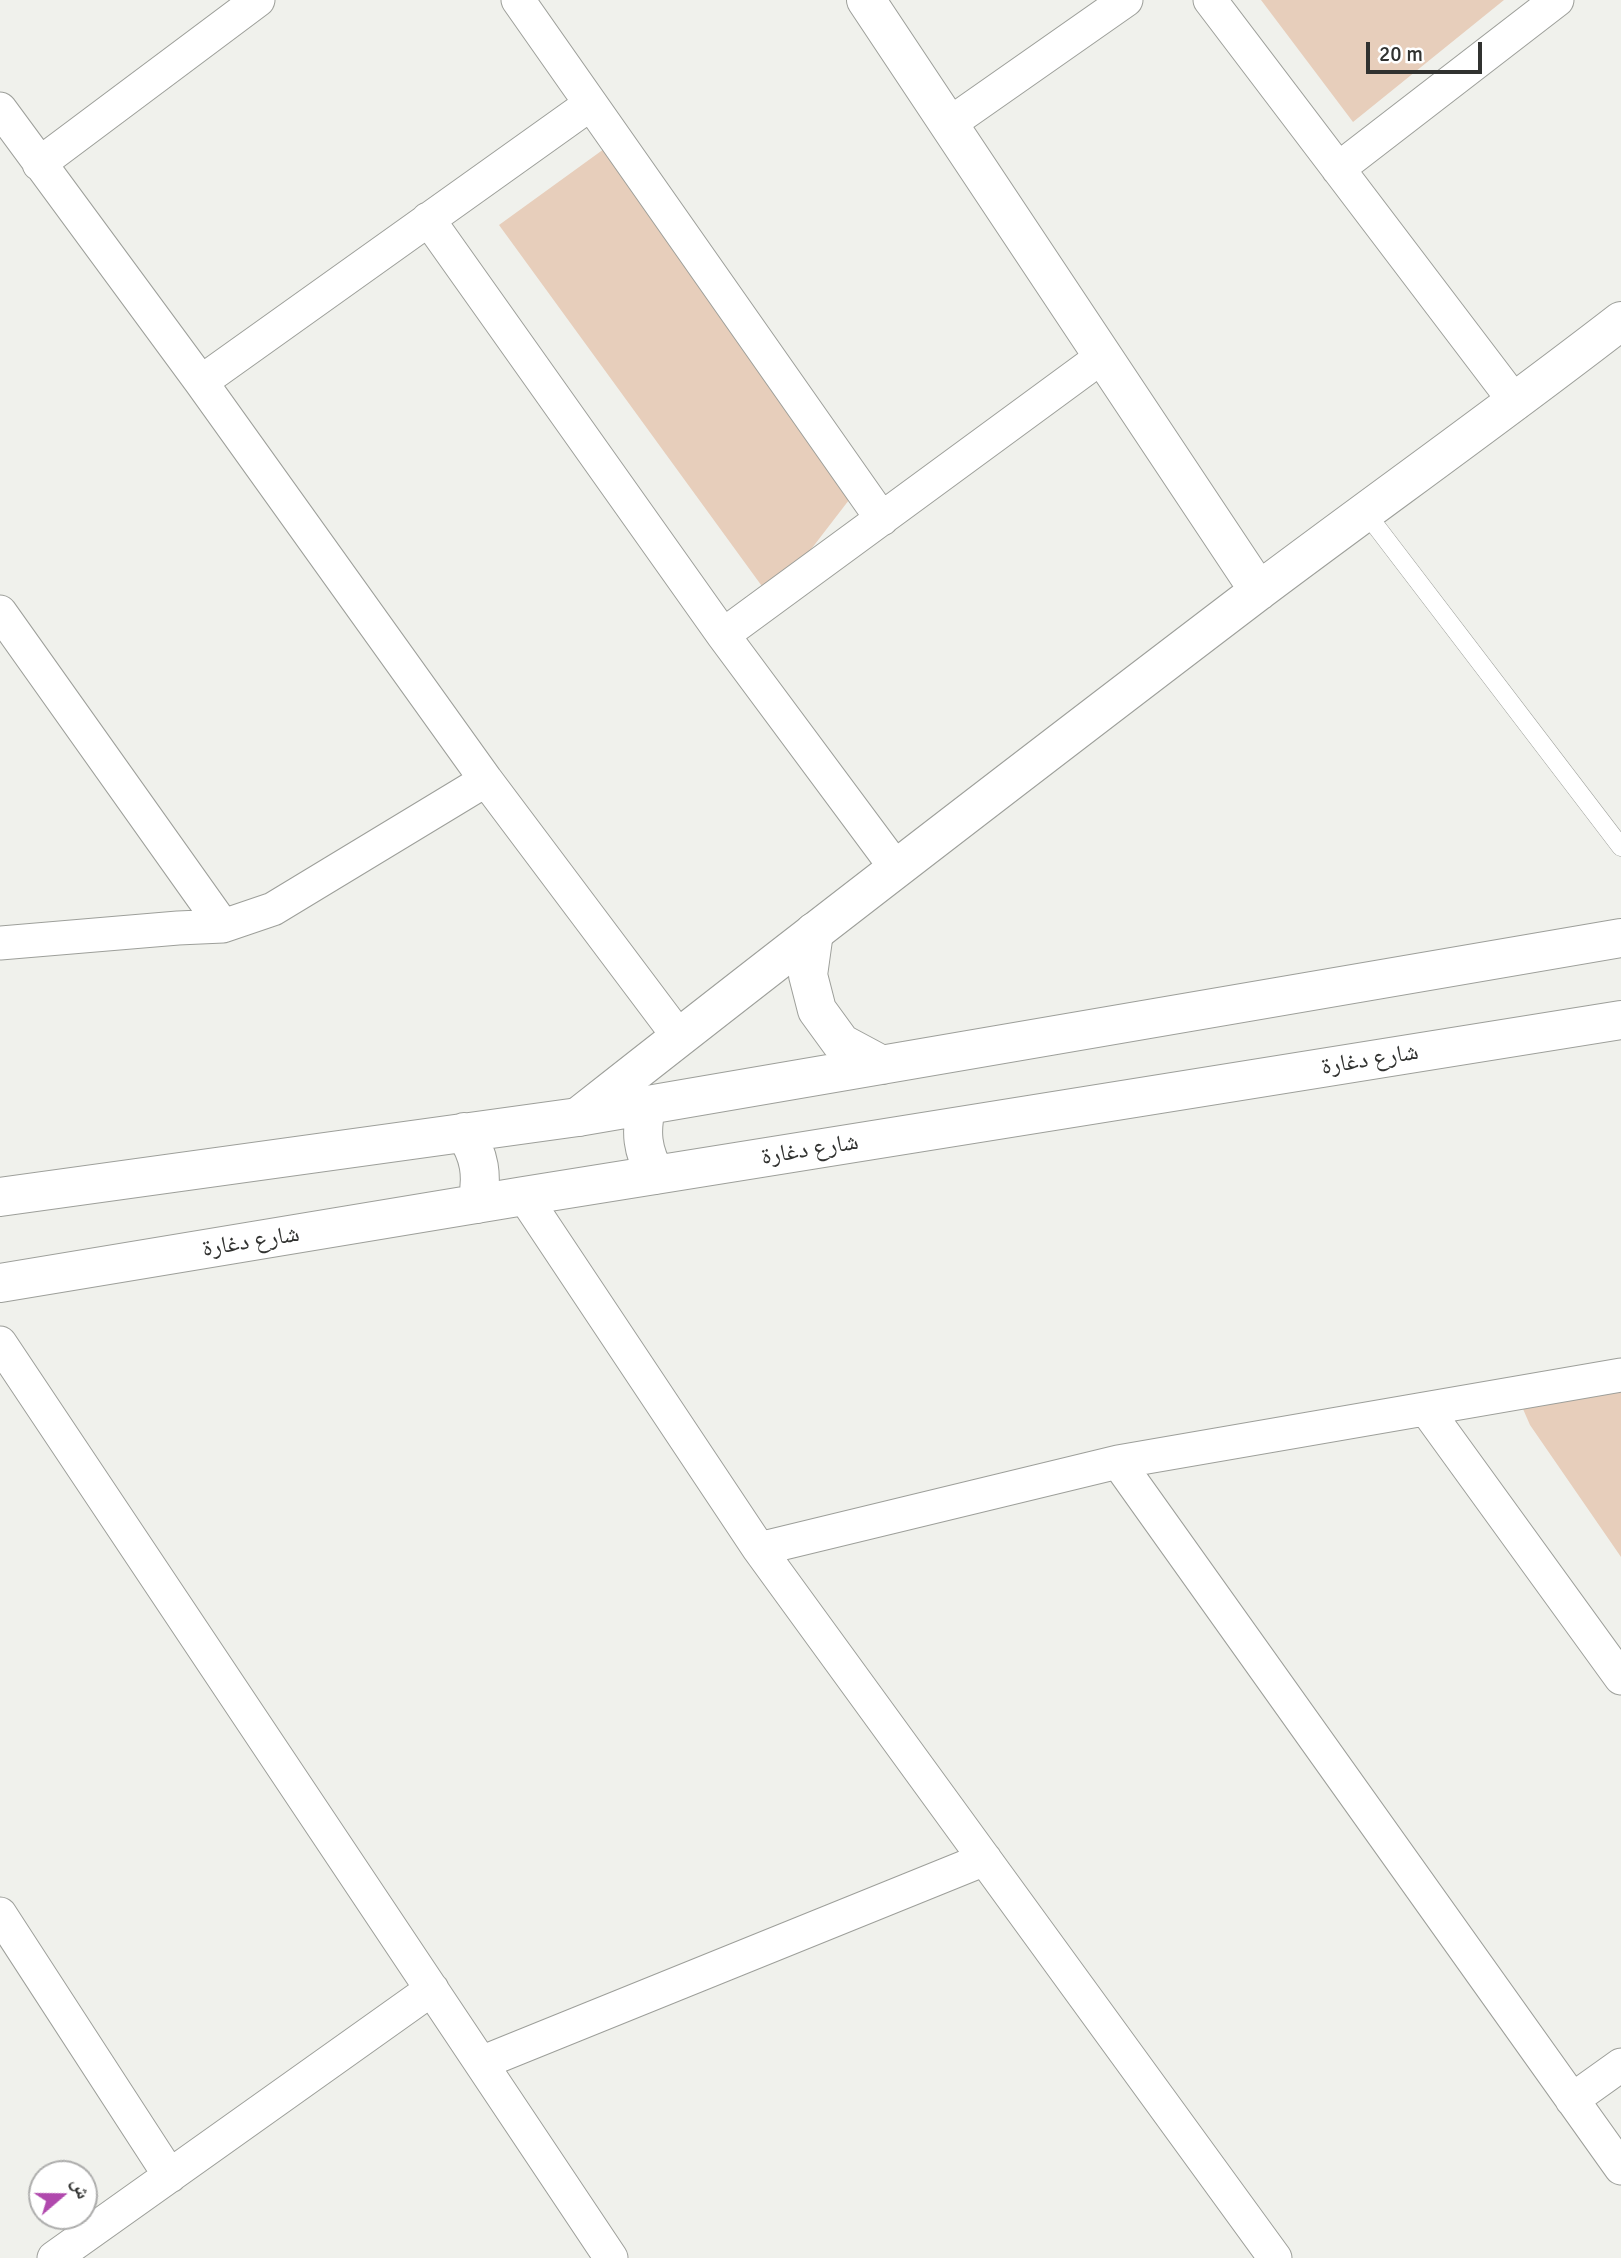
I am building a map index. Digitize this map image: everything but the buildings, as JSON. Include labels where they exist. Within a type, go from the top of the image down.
[{"type":"main road","points":[[866,0],[1259,591]]},
{"type":"main road","points":[[578,1117],[814,932],[1259,591],[1516,403],[1621,321]]},
{"type":"main road","points":[[814,932],[808,975],[817,1010],[841,1044],[882,1065]]},
{"type":"main road","points":[[0,1197],[578,1117],[1621,938]]},
{"type":"main road","name":"شارع دغارة","points":[[0,1283],[1621,1020]]},
{"type":"main road","points":[[647,1105],[642,1140],[647,1159],[656,1175]]},
{"type":"main road","points":[[464,1132],[474,1146],[480,1165],[481,1185],[477,1204]]},
{"type":"street","points":[[39,164],[258,0]]},
{"type":"street","points":[[517,0],[882,519]]},
{"type":"street","points":[[949,124],[1126,0]]},
{"type":"street","points":[[1210,0],[1516,403]]},
{"type":"street","points":[[1338,169],[1557,0]]},
{"type":"street","points":[[201,382],[589,105]]},
{"type":"street","points":[[0,109],[201,382],[486,780],[679,1037]]},
{"type":"street","points":[[428,219],[723,635],[897,868]]},
{"type":"street","points":[[723,635],[1103,356]]},
{"type":"street","points":[[0,612],[223,926]]},
{"type":"street","points":[[0,943],[223,926],[273,909],[486,780]]},
{"type":"street","points":[[524,1196],[759,1549],[1275,2258]]},
{"type":"street","points":[[0,1343],[481,2063],[597,2253]]},
{"type":"street","points":[[759,1549],[1118,1462],[1621,1375]]},
{"type":"street","points":[[1426,1409],[1621,1678]]},
{"type":"street","points":[[1118,1462],[1621,2168]]},
{"type":"street","points":[[481,2063],[985,1859]]},
{"type":"street","points":[[0,1914],[170,2176]]},
{"type":"street","points":[[54,2258],[432,1989]]},
{"type":"street","points":[[1572,2100],[1621,2065]]},
{"type":"lane","points":[[1366,513],[1621,847]]},
{"type":"shaded area","points":[[1261,0],[1504,0],[1353,122]]},
{"type":"shaded area","points":[[615,141],[859,487],[772,600],[499,225]]},
{"type":"shaded area","points":[[1621,1375],[1621,1557],[1530,1425],[1516,1393]]}]
